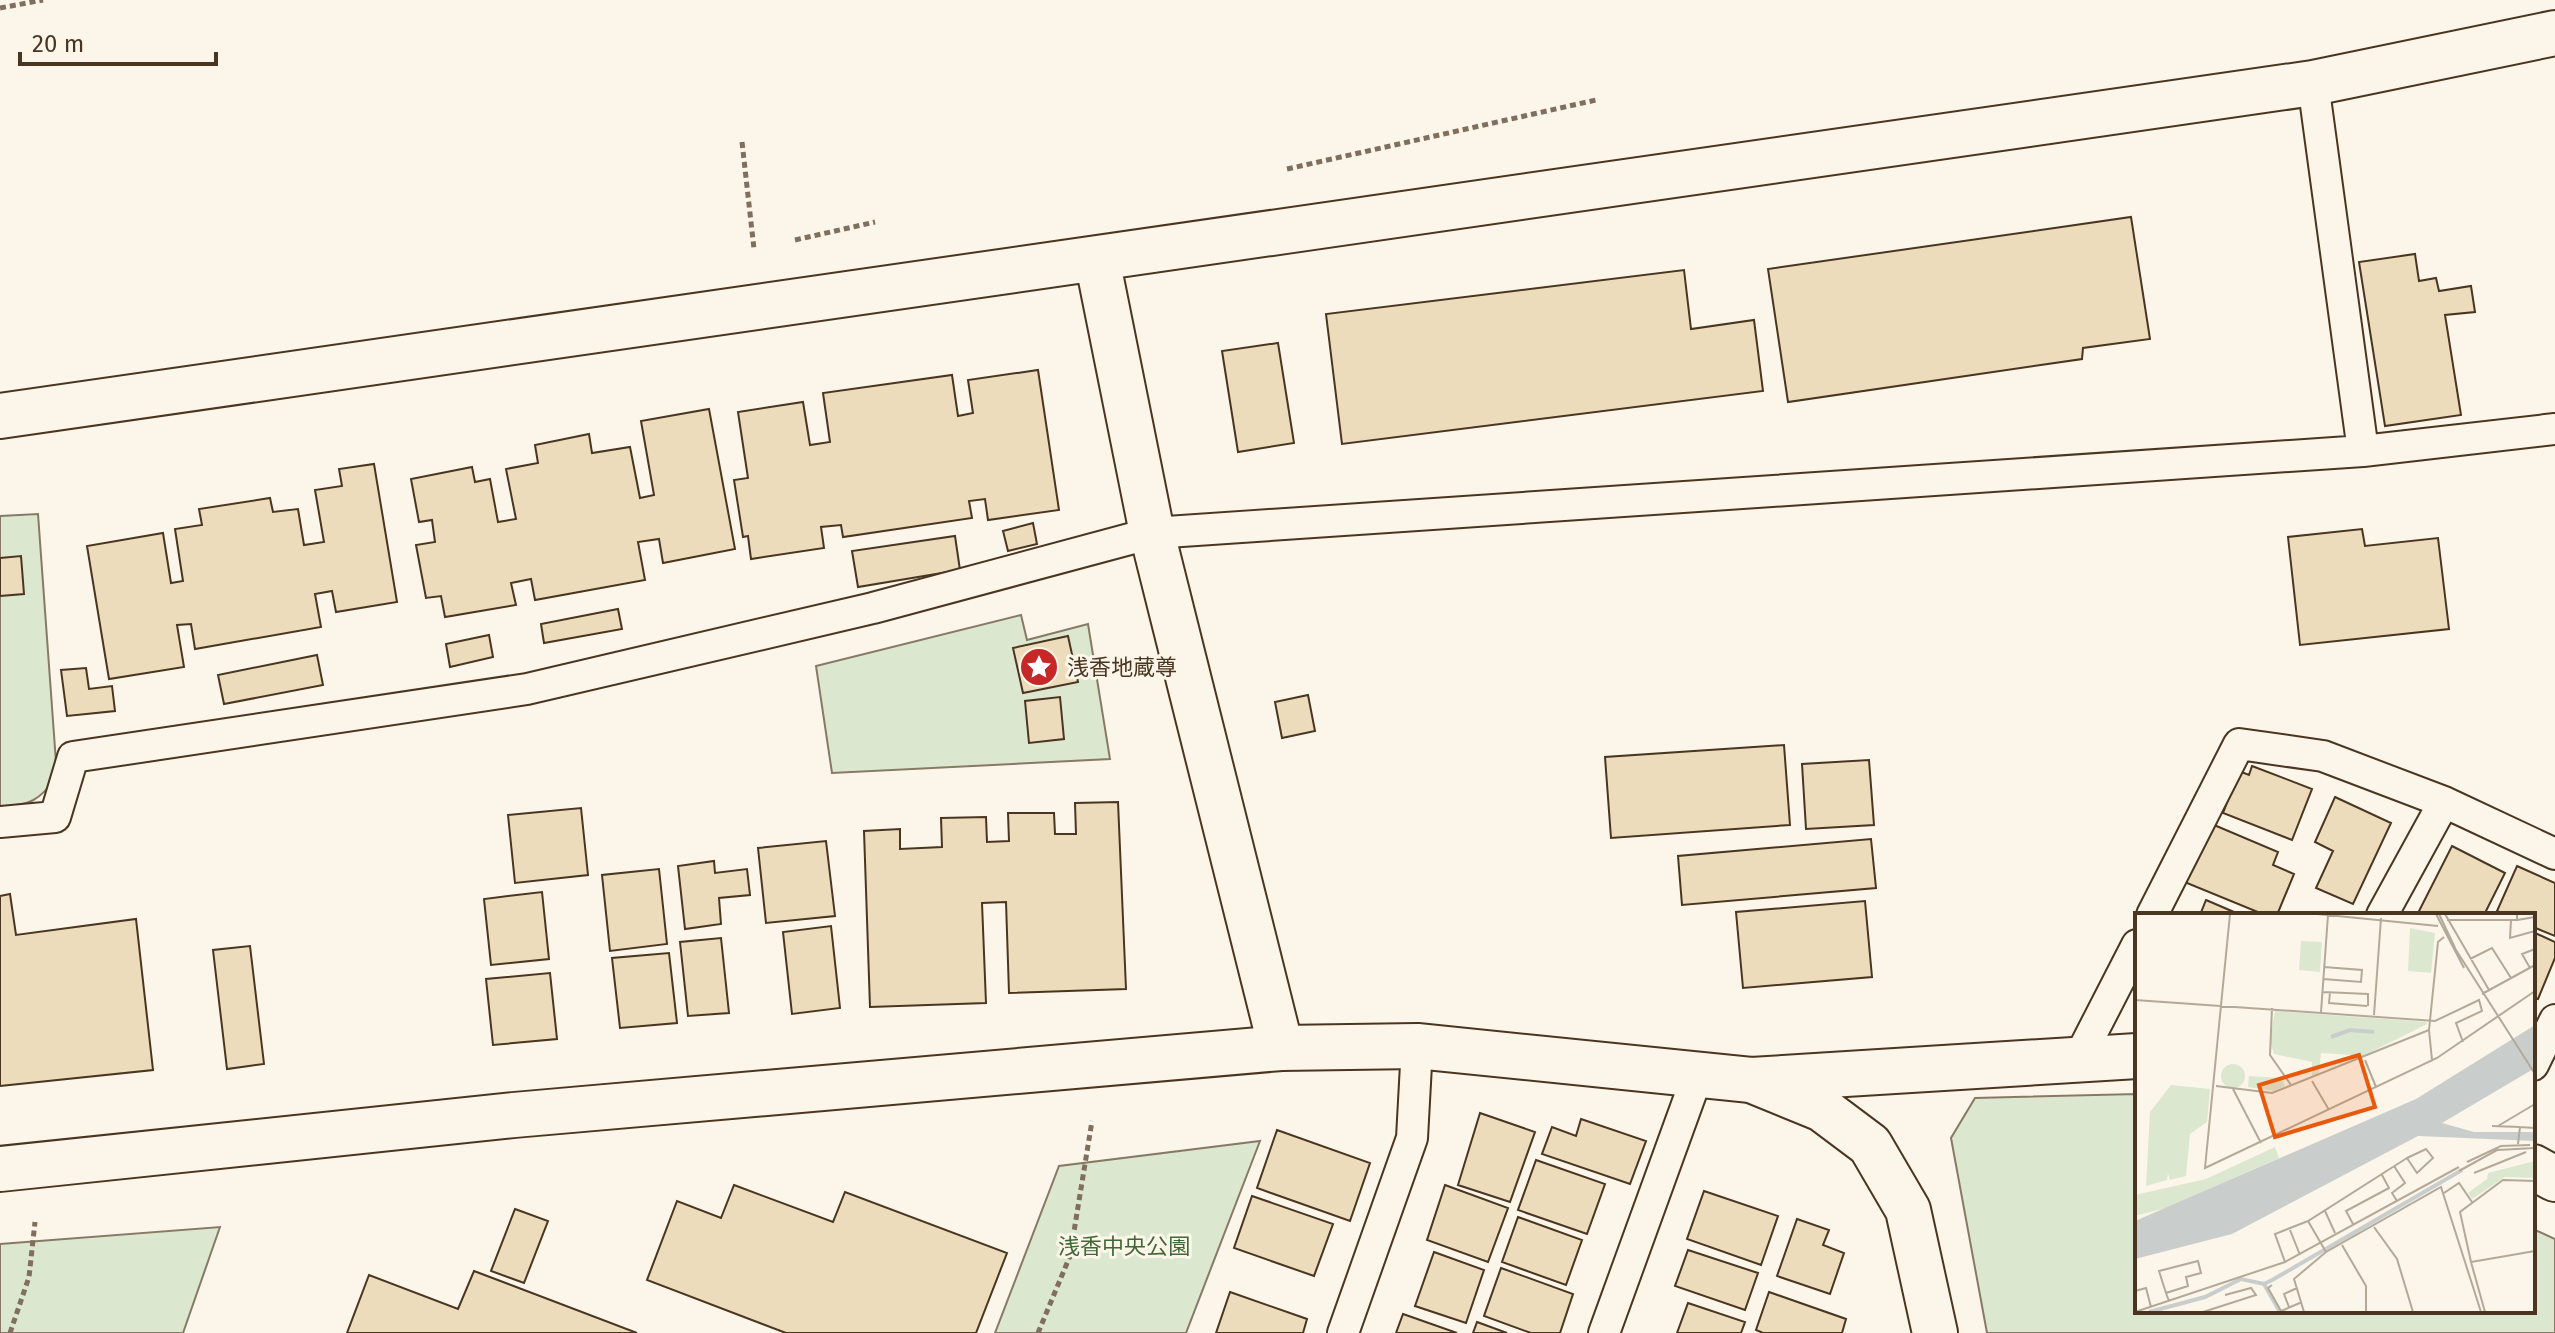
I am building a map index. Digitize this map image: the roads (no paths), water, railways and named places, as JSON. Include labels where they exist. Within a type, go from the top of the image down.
[{"type":"street","points":[[0,416],[2313,83],[2555,33]]},
{"type":"street","points":[[1097,259],[1152,533],[1281,1048]]},
{"type":"street","points":[[14,1168],[514,1115],[1281,1048],[1417,1046],[1751,1080],[2135,1056]]},
{"type":"street","points":[[1751,1080],[1822,1109],[1870,1145],[1908,1210],[1935,1333]]},
{"type":"street","points":[[2535,1168],[2555,1179]]},
{"type":"lane","points":[[2313,83],[2363,451]]},
{"type":"lane","points":[[0,822],[55,817],[73,757],[527,689],[873,608],[1152,533],[2363,451],[2555,429]]},
{"type":"lane","points":[[2153,913],[2239,744],[2323,756],[2444,802],[2555,854]]},
{"type":"lane","points":[[2383,913],[2444,802]]},
{"type":"lane","points":[[2079,1058],[2135,949]]},
{"type":"lane","points":[[2535,1061],[2555,1020]]},
{"type":"lane","points":[[1343,1333],[1412,1138],[1417,1046]]},
{"type":"lane","points":[[1604,1333],[1698,1074]]},
{"type":"place","name":"浅香地蔵尊","points":[[1039,667]]},
{"type":"park label","name":"浅香中央公園","points":[[1124,1246]]}]
